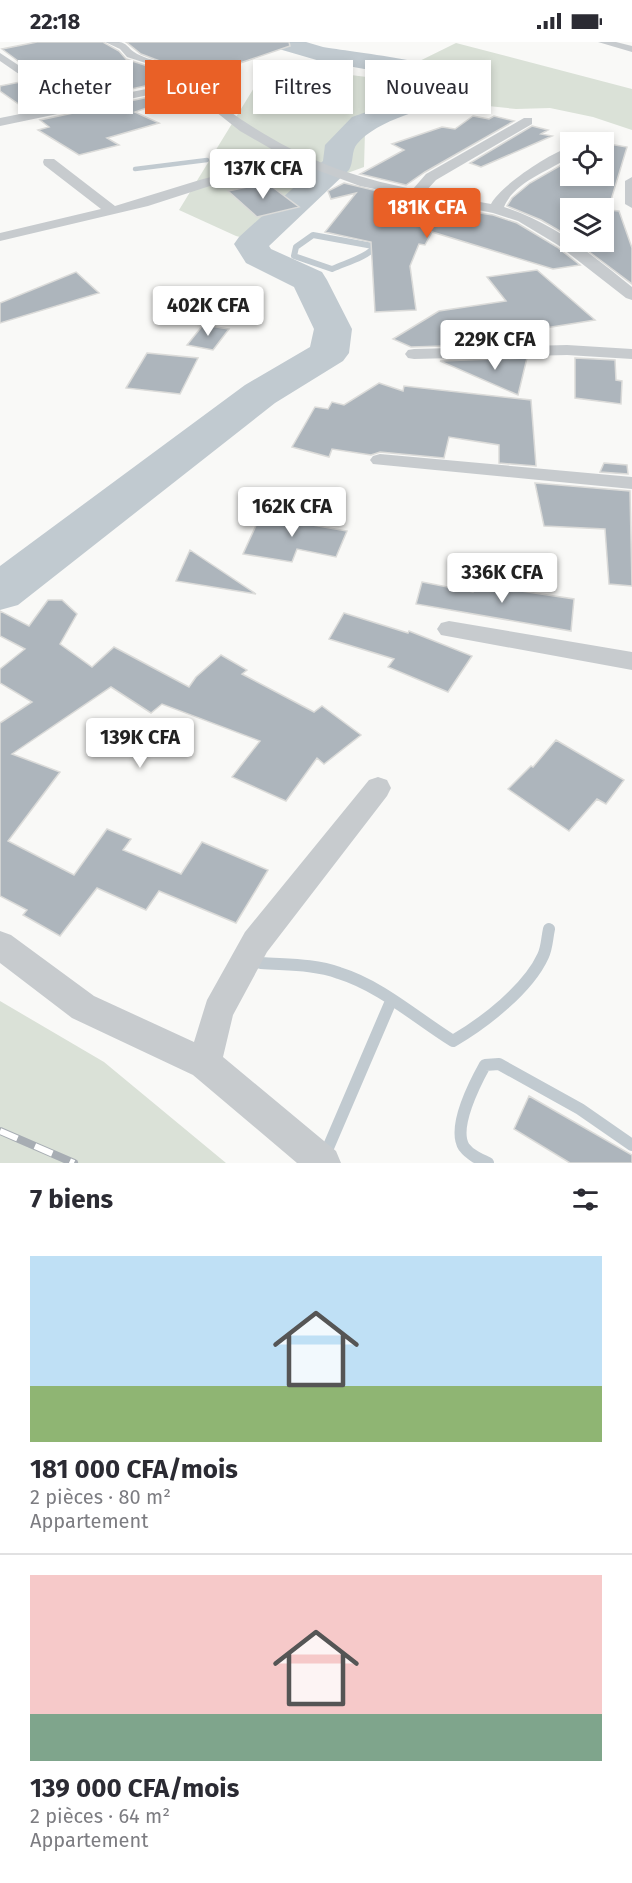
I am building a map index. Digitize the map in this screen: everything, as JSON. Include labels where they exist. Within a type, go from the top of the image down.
[{"type":"street","points":[[110,42],[124,47],[131,55],[147,60]]},
{"type":"street","points":[[603,42],[632,49]]},
{"type":"street","points":[[0,56],[18,68]]},
{"type":"street","points":[[0,122],[36,114]]},
{"type":"street","points":[[227,114],[266,143],[354,180],[496,209],[539,226],[595,265],[632,295]]},
{"type":"street","points":[[417,193],[431,177],[528,121]]},
{"type":"street","points":[[496,209],[497,201],[529,174],[560,157]]},
{"type":"street","points":[[0,237],[143,203],[208,182],[300,159]]},
{"type":"street","points":[[49,162],[112,210]]},
{"type":"street","points":[[632,181],[632,204]]},
{"type":"street","points":[[414,354],[567,350],[632,354]]},
{"type":"street","points":[[380,460],[632,483]]},
{"type":"street","points":[[449,629],[632,661]]},
{"type":"street","points":[[205,1063],[218,1011],[256,942],[378,788]]},
{"type":"street","points":[[0,945],[83,1007],[205,1063],[324,1163]]},
{"type":"shaded area","points":[[456,43],[632,89],[632,130],[593,117],[550,108],[516,109],[491,106],[491,60],[422,60]]},
{"type":"shaded area","points":[[353,75],[365,77],[365,114],[400,114],[365,132],[364,167],[320,183],[306,204],[264,243],[236,236],[179,210],[238,114],[241,114],[241,109],[253,89],[253,114],[353,114]]},
{"type":"shaded area","points":[[0,1001],[104,1062],[226,1163],[0,1163]]},
{"type":"building","points":[[37,42],[103,42],[129,60],[18,61],[2,49]]},
{"type":"building","points":[[126,42],[289,42],[290,46],[241,63],[241,60],[157,60],[141,54]]},
{"type":"building","points":[[133,61],[145,65],[145,86],[133,89]]},
{"type":"building","points":[[18,82],[18,104],[0,91],[0,86]]},
{"type":"building","points":[[145,98],[145,108],[135,112],[159,123],[107,138],[119,145],[79,155],[38,130],[49,127],[40,120],[68,114],[133,114],[133,100]]},
{"type":"building","points":[[473,116],[489,119],[494,116],[514,121],[406,185],[360,174],[404,150],[392,144],[442,127],[455,129]]},
{"type":"building","points":[[532,126],[548,130],[541,134],[552,136],[481,167],[470,163]]},
{"type":"building","points":[[614,145],[627,147],[612,198],[560,198],[560,231],[541,220],[507,206],[512,198],[530,183],[560,166],[560,186],[614,186]]},
{"type":"building","points":[[267,183],[299,207],[257,217],[228,191]]},
{"type":"building","points":[[344,183],[390,194],[383,198],[493,215],[517,223],[557,247],[560,252],[563,252],[580,265],[553,269],[432,232],[425,245],[419,244],[410,266],[416,310],[375,312],[371,242],[325,232],[356,193],[331,199],[328,191]]},
{"type":"building","points":[[614,211],[619,211],[632,248],[632,284],[589,252],[614,252]]},
{"type":"building","points":[[537,270],[595,320],[476,339],[476,345],[411,347],[393,339],[439,311],[506,301],[487,277]]},
{"type":"building","points":[[76,272],[99,293],[0,323],[0,303]]},
{"type":"building","points":[[203,325],[229,329],[213,350],[187,345]]},
{"type":"building","points":[[147,353],[198,358],[180,394],[126,388]]},
{"type":"building","points":[[527,358],[518,395],[440,361]]},
{"type":"building","points":[[575,358],[615,360],[616,380],[622,381],[621,404],[575,398]]},
{"type":"building","points":[[379,383],[403,391],[404,386],[531,400],[536,466],[499,463],[499,445],[449,437],[444,458],[380,452],[371,455],[332,449],[329,457],[292,447],[315,407],[328,409],[332,402],[344,405]]},
{"type":"building","points":[[604,463],[627,465],[628,474],[600,472]]},
{"type":"building","points":[[535,483],[630,491],[632,586],[609,584],[605,529],[544,526]]},
{"type":"building","points":[[268,510],[309,516],[306,524],[347,531],[336,557],[297,549],[292,562],[243,554],[258,521],[263,522]]},
{"type":"building","points":[[190,550],[256,594],[176,581]]},
{"type":"building","points":[[422,582],[473,592],[475,584],[574,599],[571,631],[416,604]]},
{"type":"building","points":[[48,600],[62,600],[77,614],[60,644],[92,667],[114,647],[189,687],[196,677],[221,655],[247,670],[242,674],[314,712],[322,706],[361,735],[324,764],[317,758],[286,801],[232,777],[260,741],[162,704],[151,713],[111,687],[12,754],[60,772],[8,841],[74,875],[107,829],[131,839],[123,850],[181,874],[202,842],[268,870],[236,923],[159,891],[146,910],[97,888],[60,936],[23,915],[27,910],[0,896],[0,723],[32,702],[0,683],[0,669],[25,649],[0,636],[0,611],[29,626]]},
{"type":"building","points":[[344,613],[408,633],[409,631],[472,656],[448,692],[388,667],[394,659],[329,639]]},
{"type":"building","points":[[556,740],[624,780],[606,804],[597,799],[569,831],[508,789],[531,766],[533,767]]},
{"type":"building","points":[[529,1096],[632,1155],[632,1163],[570,1163],[514,1129]]},
{"type":"waterway","points":[[0,592],[260,394],[329,353],[333,329],[309,280],[258,256],[251,244],[338,164],[340,145],[362,123],[449,92],[454,81],[438,74],[320,54],[280,42]]},
{"type":"waterway","points":[[135,169],[207,160]]},
{"type":"waterway","points":[[313,235],[373,246],[374,248],[332,269],[294,256],[296,247],[313,235]]},
{"type":"waterway","points":[[261,963],[320,968],[354,979],[384,994],[453,1041],[491,1015],[527,981],[544,953],[549,929]]},
{"type":"waterway","points":[[325,1155],[391,1001]]},
{"type":"waterway","points":[[488,1163],[469,1152],[461,1139],[466,1106],[485,1065],[499,1064],[580,1109],[632,1145]]},
{"type":"railway","points":[[0,1131],[74,1163]]}]
